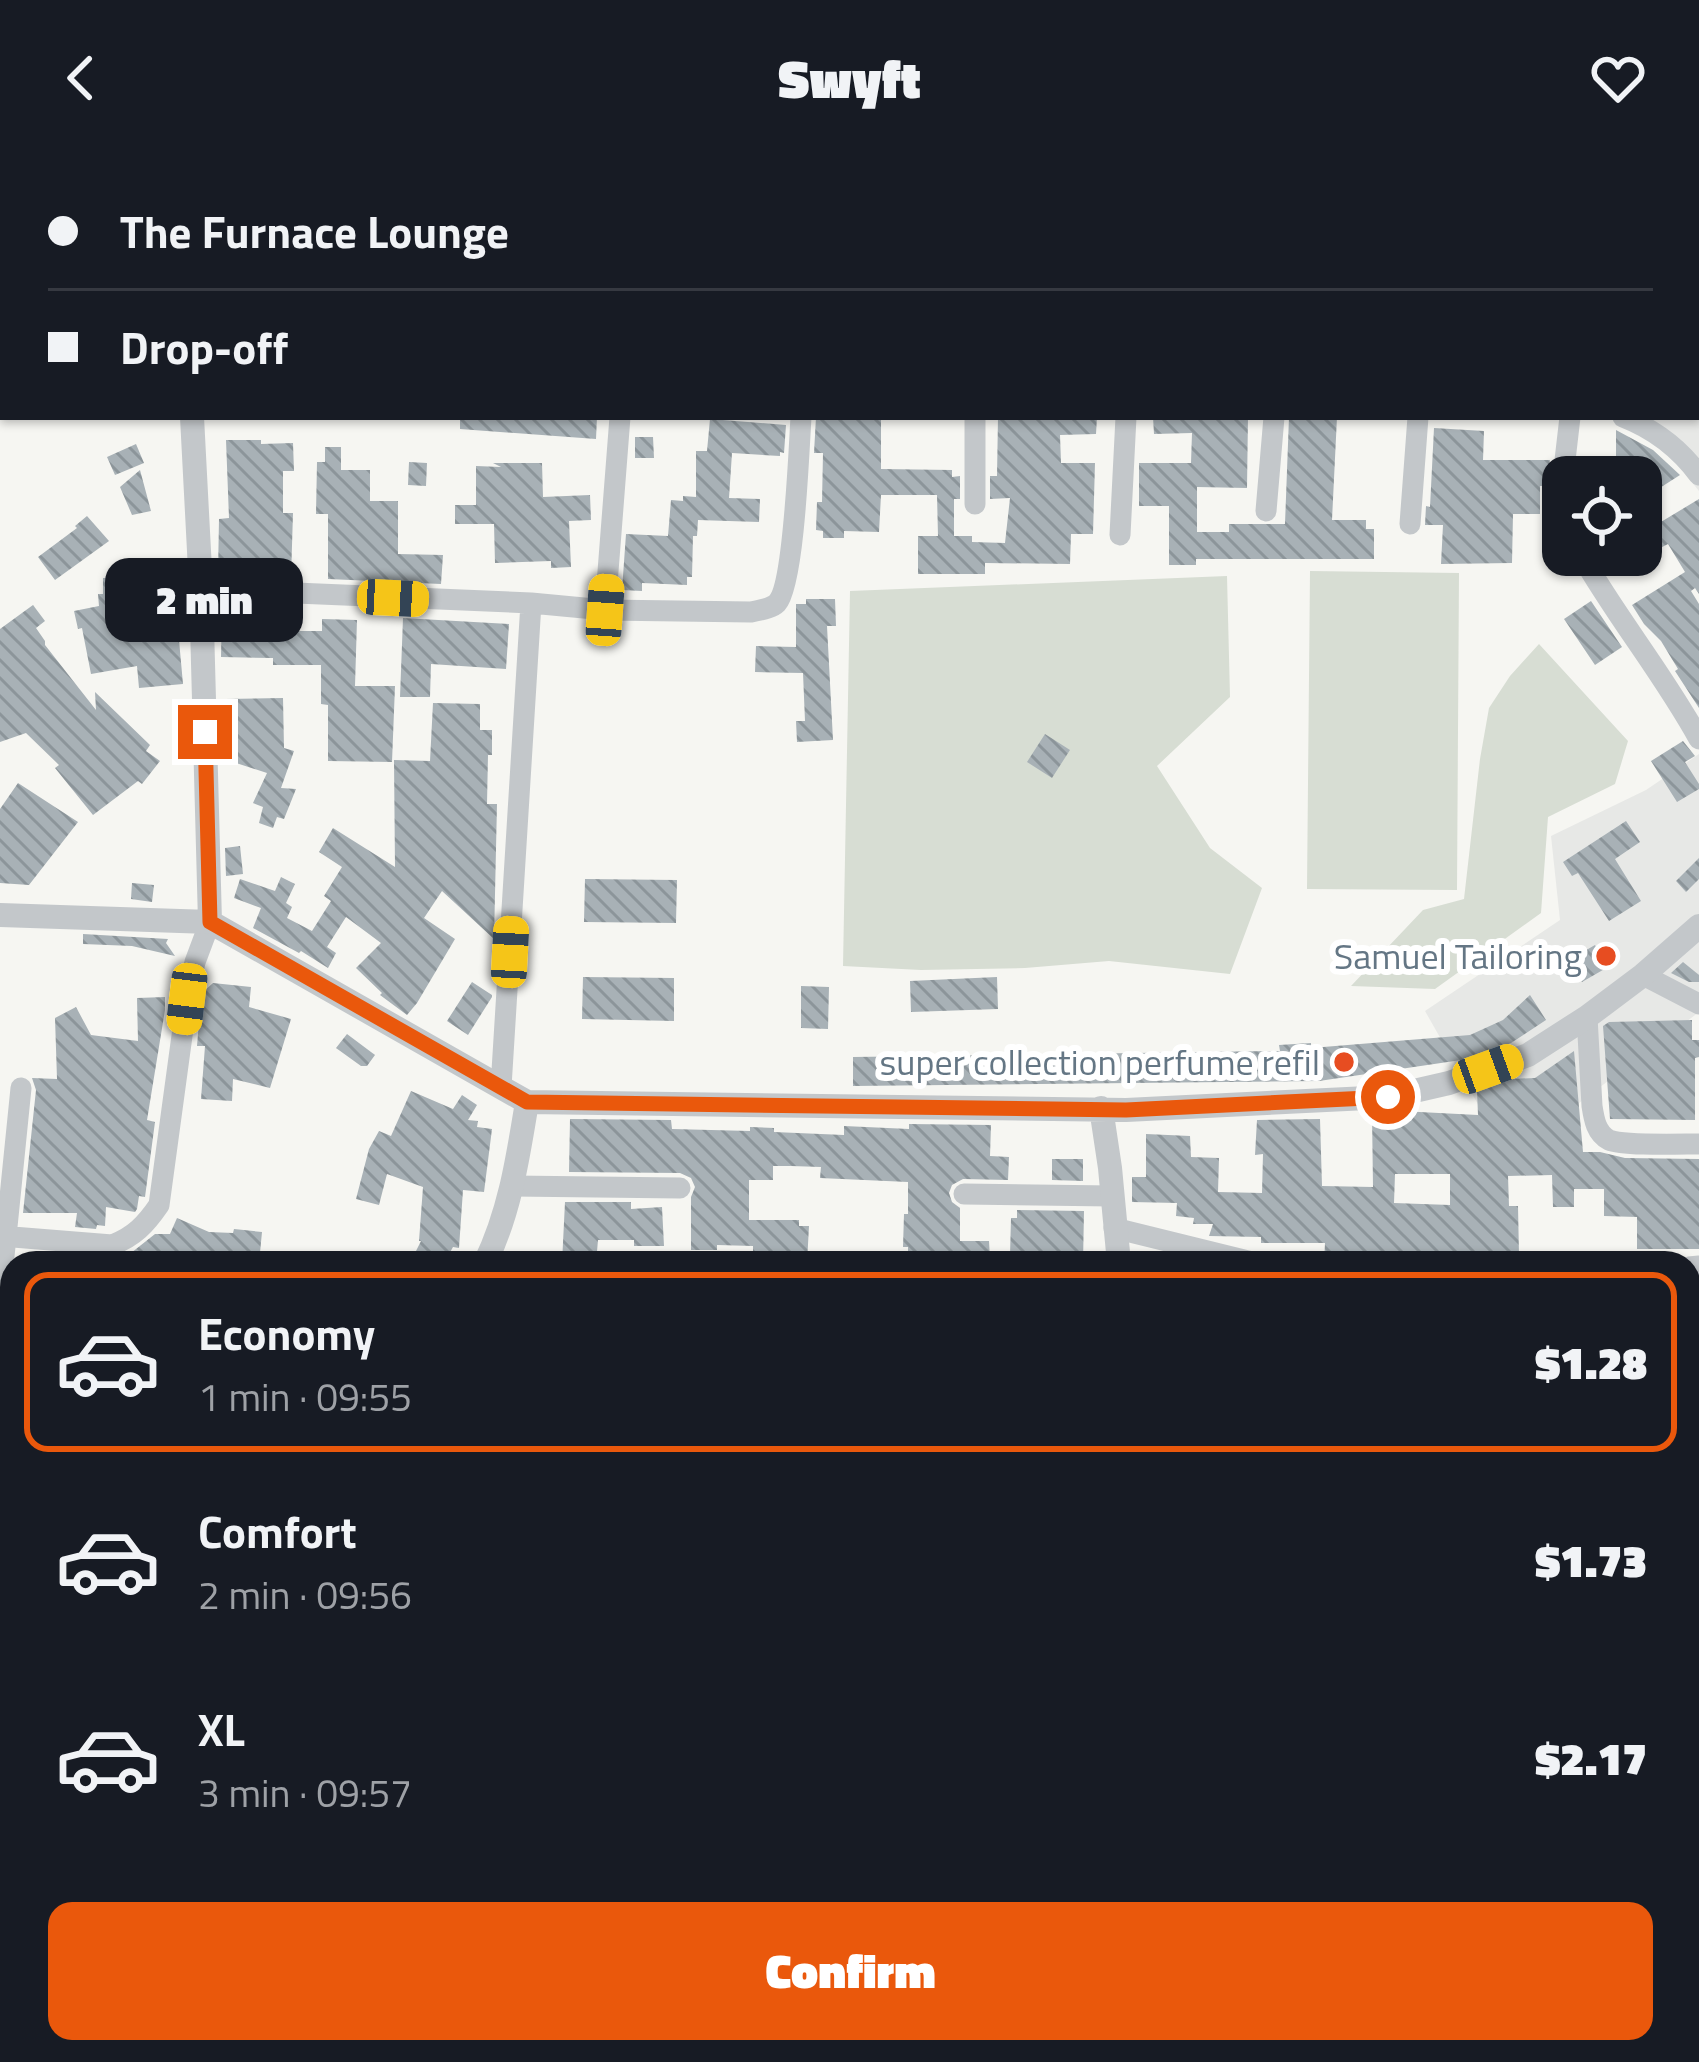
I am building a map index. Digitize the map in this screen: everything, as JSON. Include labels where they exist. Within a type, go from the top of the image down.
[{"type":"street","points":[[21,1088],[2,1236],[112,1246],[127,1239],[158,1205],[187,999],[210,922],[192,420]]},
{"type":"street","points":[[605,610],[620,420]]},
{"type":"street","points":[[201,589],[531,602],[605,610],[751,612],[778,602],[788,577],[801,420]]},
{"type":"street","points":[[975,420],[975,504]]},
{"type":"street","points":[[1120,535],[1126,420]]},
{"type":"street","points":[[1266,511],[1274,420]]},
{"type":"street","points":[[1410,524],[1418,420]]},
{"type":"street","points":[[1565,456],[1570,420]]},
{"type":"street","points":[[1629,420],[1694,460]]},
{"type":"street","points":[[1593,576],[1699,739]]},
{"type":"street","points":[[502,1087],[531,602]]},
{"type":"street","points":[[0,915],[210,922],[527,1102],[1157,1110],[1388,1097],[1449,1083],[1528,1055],[1643,975],[1699,926]]},
{"type":"street","points":[[1643,975],[1699,1004]]},
{"type":"street","points":[[1587,1017],[1592,1106],[1600,1132],[1612,1142],[1699,1144]]},
{"type":"street","points":[[491,1251],[513,1186],[527,1102]]},
{"type":"street","points":[[1100,1108],[1117,1251]]},
{"type":"street","points":[[513,1186],[680,1188]]},
{"type":"street","points":[[964,1194],[1112,1196]]},
{"type":"street","points":[[1114,1228],[1207,1251]]},
{"type":"shaded area","points":[[1642,420],[1699,420],[1699,491]]},
{"type":"shaded area","points":[[1699,754],[1699,1012],[1508,1157],[1425,1011],[1560,920],[1551,836],[1646,790]]},
{"type":"green space","points":[[1310,571],[1459,573],[1457,890],[1307,889]]},
{"type":"green space","points":[[1227,576],[1230,697],[1157,766],[1210,848],[1262,888],[1230,974],[1109,961],[921,970],[843,966],[850,591]]},
{"type":"green space","points":[[1539,644],[1628,741],[1615,784],[1548,817],[1541,913],[1435,989],[1351,986],[1423,910],[1464,899],[1489,708]]},
{"type":"building","points":[[460,420],[597,420],[596,439],[460,429]]},
{"type":"building","points":[[710,420],[786,425],[780,456],[732,453],[729,498],[760,499],[759,522],[698,520],[687,585],[642,583],[642,591],[622,590],[626,534],[668,536],[671,500],[696,497],[696,451],[707,451]]},
{"type":"building","points":[[816,420],[881,420],[881,469],[952,470],[952,477],[960,476],[960,499],[954,499],[954,536],[1005,543],[1010,498],[990,499],[990,476],[997,476],[998,420],[1097,420],[1096,434],[1060,435],[1061,463],[1095,463],[1093,534],[1071,534],[1070,564],[985,563],[985,574],[918,574],[918,536],[938,536],[937,495],[881,495],[879,532],[844,531],[844,538],[823,538],[823,531],[816,530],[823,453],[814,453]]},
{"type":"building","points":[[1153,420],[1248,420],[1247,488],[1197,487],[1197,532],[1229,532],[1229,524],[1285,524],[1289,420],[1337,420],[1332,520],[1366,520],[1366,529],[1374,529],[1374,559],[1196,559],[1196,565],[1169,565],[1169,506],[1139,506],[1139,463],[1191,463],[1192,433],[1154,434]]},
{"type":"building","points":[[1434,428],[1484,431],[1483,460],[1542,460],[1540,514],[1513,514],[1512,563],[1441,564],[1443,525],[1425,525],[1426,506],[1430,507]]},
{"type":"building","points":[[1616,430],[1659,456],[1616,456]]},
{"type":"building","points":[[635,437],[653,437],[654,458],[635,458]]},
{"type":"building","points":[[226,440],[293,443],[294,471],[283,471],[283,513],[293,513],[291,578],[218,573],[219,519],[229,518]]},
{"type":"building","points":[[136,444],[144,463],[115,475],[107,457]]},
{"type":"building","points":[[325,447],[341,447],[341,470],[370,470],[370,501],[398,501],[398,554],[443,555],[441,584],[328,579],[328,514],[316,514],[317,462],[325,462]]},
{"type":"building","points":[[1662,458],[1680,475],[1662,487]]},
{"type":"building","points":[[409,462],[427,463],[426,486],[408,485]]},
{"type":"building","points":[[493,463],[542,463],[543,497],[590,495],[591,520],[569,521],[571,567],[551,568],[551,561],[495,563],[494,524],[455,524],[455,505],[476,505],[476,466],[501,467]]},
{"type":"building","points":[[140,470],[151,511],[132,515],[120,487]]},
{"type":"building","points":[[1699,499],[1699,594],[1695,588],[1691,591],[1699,604],[1699,708],[1661,641],[1632,605],[1685,572],[1668,544],[1662,547],[1662,521]]},
{"type":"building","points":[[87,516],[109,541],[55,580],[38,557]]},
{"type":"building","points":[[125,577],[128,623],[177,618],[183,684],[139,688],[137,666],[91,674],[74,611],[99,606],[103,578]]},
{"type":"building","points":[[806,599],[835,599],[836,626],[827,626],[833,740],[797,742],[796,721],[805,721],[803,673],[755,672],[756,646],[796,647],[796,604],[806,604]]},
{"type":"building","points":[[1591,601],[1622,647],[1595,665],[1564,619]]},
{"type":"building","points":[[33,605],[45,621],[36,628],[45,645],[96,710],[95,692],[150,745],[146,751],[160,761],[142,784],[138,781],[93,815],[55,768],[59,765],[26,733],[0,742],[0,629]]},
{"type":"building","points":[[222,605],[292,608],[292,631],[322,631],[322,619],[357,620],[355,686],[395,686],[392,762],[328,761],[328,705],[321,704],[321,665],[273,665],[273,658],[221,657]]},
{"type":"building","points":[[403,618],[509,624],[506,669],[431,664],[430,697],[400,697]]},
{"type":"building","points":[[283,698],[284,748],[294,751],[281,788],[296,789],[284,819],[277,817],[273,828],[259,823],[263,807],[253,803],[267,773],[230,761],[234,749],[226,749],[225,699]]},
{"type":"building","points":[[433,703],[480,704],[480,730],[492,730],[487,804],[497,804],[494,939],[442,891],[424,918],[455,939],[407,1015],[356,968],[381,943],[346,917],[327,947],[336,953],[328,968],[253,928],[261,908],[234,898],[240,879],[275,891],[281,877],[295,884],[286,903],[292,907],[287,918],[312,931],[331,901],[324,896],[342,867],[319,852],[333,828],[395,867],[394,760],[430,761]]},
{"type":"building","points":[[1045,734],[1070,750],[1052,778],[1027,762]]},
{"type":"building","points":[[1683,741],[1695,756],[1685,762],[1699,789],[1677,802],[1651,761]]},
{"type":"building","points":[[18,783],[78,822],[29,885],[0,883],[0,809]]},
{"type":"building","points":[[1626,821],[1640,842],[1615,859],[1641,901],[1609,921],[1578,873],[1572,876],[1563,862]]},
{"type":"building","points":[[240,846],[243,874],[226,876],[225,848]]},
{"type":"building","points":[[1699,858],[1699,879],[1686,892],[1676,881]]},
{"type":"building","points":[[585,879],[677,880],[676,923],[584,922]]},
{"type":"building","points":[[132,883],[154,885],[152,902],[131,899]]},
{"type":"building","points":[[83,934],[168,939],[175,956],[132,946],[83,944]]},
{"type":"building","points":[[1595,945],[1608,967],[1582,982],[1569,960]]},
{"type":"building","points":[[1683,962],[1699,975],[1699,982],[1671,973]]},
{"type":"building","points":[[583,977],[674,978],[674,1021],[582,1019]]},
{"type":"building","points":[[997,977],[998,1009],[911,1012],[910,981]]},
{"type":"building","points":[[472,982],[492,997],[468,1035],[447,1021]]},
{"type":"building","points":[[213,983],[251,987],[249,1007],[291,1019],[270,1088],[233,1079],[232,1101],[201,1099],[205,1046],[197,1046],[199,1022],[204,991]]},
{"type":"building","points":[[801,986],[829,987],[828,1029],[801,1028]]},
{"type":"building","points":[[1530,995],[1546,1020],[1511,1043],[1468,1059],[1319,1081],[853,1086],[853,1057],[1280,1051],[1279,1045],[1311,1043],[1311,1048],[1470,1035],[1503,1020]]},
{"type":"building","points":[[165,997],[147,1120],[155,1122],[145,1197],[139,1196],[135,1212],[106,1207],[105,1226],[96,1229],[75,1227],[77,1213],[23,1213],[36,1090],[32,1078],[57,1079],[55,1018],[76,1007],[91,1035],[138,1041],[137,998]]},
{"type":"building","points":[[1692,1020],[1692,1040],[1699,1040],[1695,1120],[1610,1119],[1603,1026]]},
{"type":"building","points":[[347,1034],[375,1055],[367,1066],[336,1048]]},
{"type":"building","points":[[1574,1051],[1583,1152],[1699,1159],[1699,1249],[1637,1249],[1637,1217],[1604,1216],[1604,1189],[1574,1189],[1574,1207],[1553,1207],[1552,1175],[1508,1176],[1509,1206],[1518,1206],[1519,1251],[1325,1251],[1325,1243],[1261,1243],[1261,1237],[1209,1236],[1213,1224],[1193,1224],[1194,1218],[1176,1216],[1177,1203],[1132,1202],[1132,1177],[1146,1177],[1146,1134],[1190,1136],[1191,1157],[1219,1158],[1218,1192],[1262,1193],[1263,1154],[1255,1155],[1257,1120],[1320,1119],[1322,1186],[1373,1187],[1372,1114],[1478,1115],[1477,1091],[1509,1079],[1535,1078]],"holes":[[[1395,1174],[1450,1174],[1450,1205],[1394,1203]]]},
{"type":"building","points":[[411,1091],[453,1109],[462,1095],[477,1105],[468,1120],[492,1129],[484,1192],[463,1190],[459,1248],[416,1251],[421,1241],[423,1187],[387,1174],[379,1205],[356,1199],[369,1149],[379,1131],[391,1136]]},
{"type":"building","points":[[570,1119],[671,1120],[672,1129],[750,1131],[750,1127],[844,1135],[844,1126],[991,1125],[990,1156],[1009,1157],[1008,1180],[963,1179],[949,1193],[960,1208],[960,1241],[989,1241],[990,1251],[908,1251],[903,1247],[908,1182],[820,1178],[821,1167],[791,1166],[773,1166],[773,1180],[749,1180],[749,1220],[799,1220],[799,1226],[809,1226],[808,1251],[753,1251],[753,1246],[717,1245],[717,1250],[691,1250],[695,1187],[691,1178],[680,1173],[569,1172]]},
{"type":"building","points":[[1052,1159],[1083,1159],[1083,1181],[1052,1180]]},
{"type":"building","points":[[565,1202],[662,1207],[664,1246],[598,1240],[597,1251],[563,1251]]},
{"type":"building","points":[[1017,1210],[1084,1211],[1083,1251],[1010,1251],[1011,1218],[1017,1218]]},
{"type":"building","points":[[177,1218],[209,1232],[262,1232],[260,1251],[134,1251],[155,1234],[170,1234]]},
{"type":"place","name":"Samuel Tailoring","points":[[1606,956]]},
{"type":"place","name":"super collection perfume refil","points":[[1344,1062]]},
{"type":"route","points":[[205,732],[210,922],[527,1102],[1157,1110],[1388,1097]]}]
